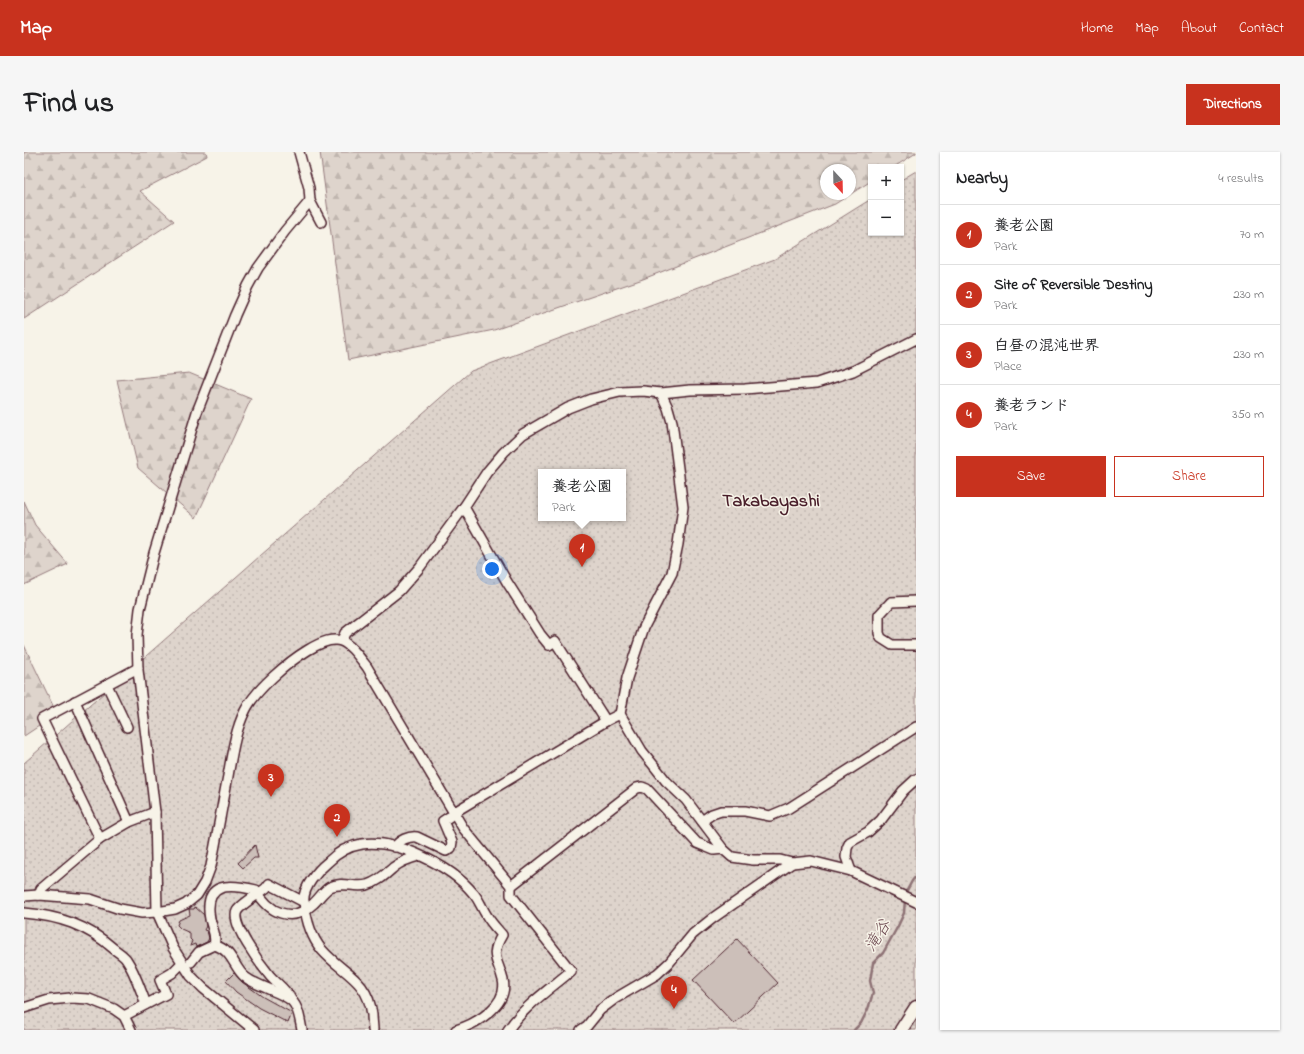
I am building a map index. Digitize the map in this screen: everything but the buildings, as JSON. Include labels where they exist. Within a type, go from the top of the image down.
[{"type":"main road","points":[[901,1030],[916,1007]]},
{"type":"street","points":[[299,152],[309,188],[310,201],[320,222]]},
{"type":"street","points":[[254,1030],[203,988],[187,962],[166,934],[157,912],[155,812],[138,668],[137,635],[140,609],[154,553],[197,412],[235,315],[258,268],[285,231],[310,201]]},
{"type":"street","points":[[342,640],[345,633],[399,591],[420,568],[487,472],[504,452],[523,434],[568,408],[591,399],[620,392],[643,391],[662,393],[817,383],[853,371],[916,339]]},
{"type":"street","points":[[662,393],[672,422],[683,507],[672,573],[644,627],[627,678],[620,714],[642,751],[654,767],[686,800],[724,849],[732,857],[753,860],[780,860],[792,863],[811,861],[851,871],[916,902]]},
{"type":"street","points":[[464,507],[540,634],[549,645],[555,641],[606,721]]},
{"type":"street","points":[[916,601],[891,602],[879,615],[879,633],[881,638],[892,645],[916,645]]},
{"type":"street","points":[[24,896],[39,894],[90,899],[120,909],[142,913],[175,909],[186,904],[197,895],[205,882],[211,866],[235,738],[245,710],[257,694],[281,669],[295,658],[314,646],[329,640],[342,640],[354,650],[367,667],[451,815],[510,886],[511,895],[571,971],[529,1006],[515,1020],[508,1030]]},
{"type":"street","points":[[100,839],[42,719],[138,668]]},
{"type":"street","points":[[107,685],[127,727]]},
{"type":"street","points":[[75,701],[129,822]]},
{"type":"street","points":[[395,847],[398,843],[412,836],[446,851],[451,848],[452,842],[443,821],[606,721],[620,714]]},
{"type":"street","points":[[702,821],[712,814],[721,811],[745,811],[770,816],[789,808],[916,727]]},
{"type":"street","points":[[851,871],[846,857],[847,848],[850,842],[868,832],[881,820],[903,791],[916,779]]},
{"type":"street","points":[[510,886],[637,788],[642,787],[647,789],[697,843],[714,850],[724,849]]},
{"type":"street","points":[[39,894],[41,889],[100,839],[129,822],[155,812]]},
{"type":"street","points":[[372,1030],[371,1003],[368,995],[351,974],[322,949],[313,935],[308,922],[305,905],[306,891],[312,878],[320,868],[333,856],[346,849],[363,844],[403,849],[434,862],[454,874],[473,893],[488,918],[502,935],[496,944],[494,955],[503,980],[503,994],[493,1009],[476,1022],[456,1030]]},
{"type":"street","points":[[302,1030],[298,1012],[288,992],[270,976],[239,930],[235,917],[240,907],[258,895],[269,884],[305,905],[313,905],[332,886],[340,884],[358,886],[374,883],[381,879],[395,866],[410,858],[419,856]]},
{"type":"street","points":[[581,1030],[587,1026],[600,1010],[616,998],[657,974],[669,963],[693,934],[713,918],[792,863]]},
{"type":"street","points":[[214,945],[216,938],[210,916],[210,904],[212,895],[218,889],[235,886],[256,890],[263,901],[282,914],[289,916],[302,913],[305,905]]},
{"type":"street","points":[[24,913],[48,915],[84,928],[109,944],[125,958],[136,978],[146,1004]]},
{"type":"street","points":[[124,1016],[166,994],[160,980],[172,973],[199,952],[214,945],[222,947],[232,957],[244,977],[259,986],[292,1001]]},
{"type":"street","points":[[24,1008],[49,1000],[89,998],[114,1009],[124,1016],[131,1030]]},
{"type":"green space","points":[[24,152],[206,152],[207,156],[140,191],[174,221],[24,319]]},
{"type":"green space","points":[[320,152],[916,152],[899,164],[868,164],[868,183],[856,191],[856,164],[820,164],[820,200],[841,200],[835,204],[643,279],[494,330],[348,360]]},
{"type":"green space","points":[[916,171],[916,1030],[24,1030],[24,763],[471,371],[775,259],[868,201],[868,236],[904,236],[904,178]]},
{"type":"green space","points":[[189,373],[251,399],[196,518],[138,468],[117,380]]},
{"type":"green space","points":[[24,501],[35,525],[68,564],[24,585]]},
{"type":"green space","points":[[24,645],[57,714],[24,736]]},
{"type":"waterway","name":"滝谷","points":[[905,894],[916,876]]},
{"type":"waterway","name":"滝谷","points":[[854,1030],[861,1023],[868,1009],[873,993],[870,981],[873,963],[883,953],[898,926],[904,913],[905,899]]},
{"type":"place","name":"養老公園","points":[[582,567]]},
{"type":"place","name":"白昼の混沌世界","points":[[271,797]]},
{"type":"place","name":"Site of Reversible Destiny","points":[[337,837]]},
{"type":"place","name":"養老ランド","points":[[674,1009]]},
{"type":"district","name":"Takabayashi","points":[[771,500]]}]
